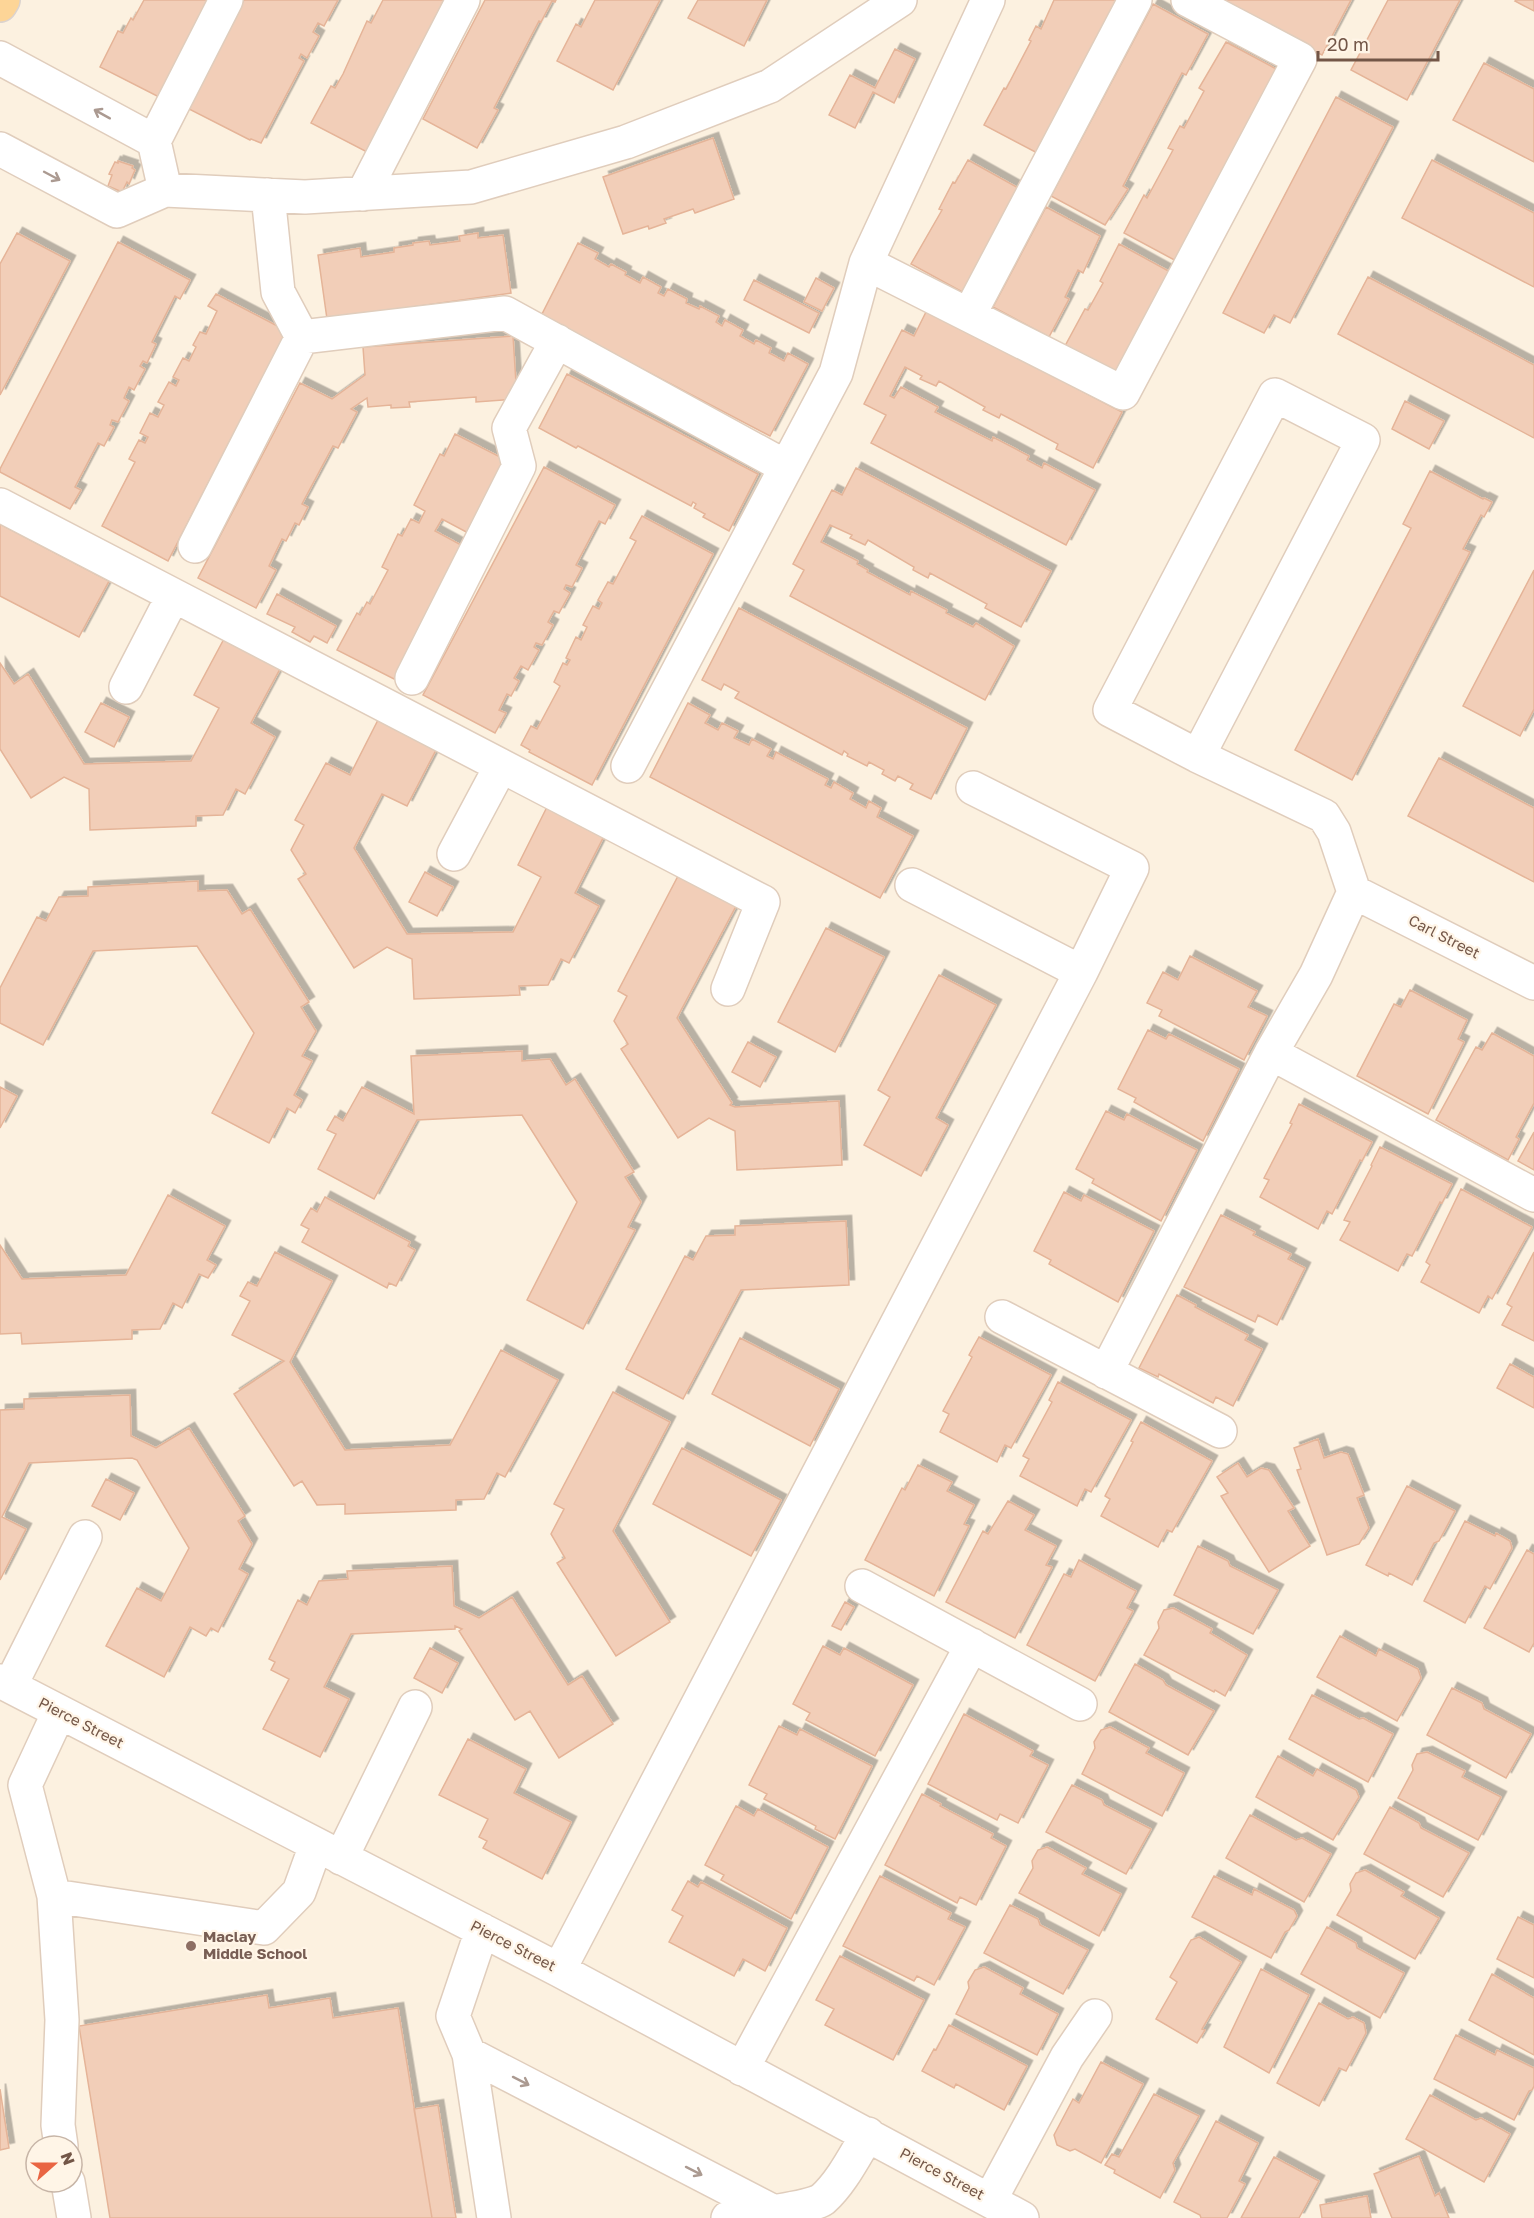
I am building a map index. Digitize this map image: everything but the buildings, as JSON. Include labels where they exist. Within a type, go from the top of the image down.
[{"type":"main road","points":[[0,5],[3,0]]},
{"type":"street","points":[[165,190],[154,141],[226,0]]},
{"type":"street","points":[[363,194],[463,0]]},
{"type":"street","points":[[0,149],[117,211],[165,190],[305,197],[471,187],[626,142],[770,86],[862,11],[900,0]]},
{"type":"street","points":[[628,766],[836,373],[866,263],[988,0]]},
{"type":"street","points":[[969,315],[1135,0]]},
{"type":"street","points":[[866,263],[1123,393],[1300,59],[1188,0]]},
{"type":"street","points":[[0,58],[154,141]]},
{"type":"street","points":[[268,195],[278,292],[302,337]]},
{"type":"street","points":[[302,337],[505,313],[786,467]]},
{"type":"street","points":[[195,546],[302,337]]},
{"type":"street","points":[[412,678],[519,466],[509,428],[557,341]]},
{"type":"street","points":[[1106,1372],[1271,1053],[1316,975],[1354,892],[1334,832],[1324,816],[1198,756],[1110,710],[1275,395],[1363,440],[1198,756]]},
{"type":"street","points":[[0,506],[763,902],[728,989]]},
{"type":"street","points":[[126,687],[173,596]]},
{"type":"street","points":[[454,854],[501,766]]},
{"type":"street","points":[[559,1970],[1081,972],[1132,868],[974,788]]},
{"type":"street","points":[[912,885],[1081,972]]},
{"type":"street","name":"Carl Street","points":[[1354,892],[1534,983]]},
{"type":"street","points":[[1271,1053],[1534,1195]]},
{"type":"street","points":[[1002,1317],[1220,1431]]},
{"type":"street","points":[[5,1684],[85,1537]]},
{"type":"street","points":[[862,1586],[1080,1704]]},
{"type":"street","points":[[742,2069],[972,1645]]},
{"type":"street","name":"Pierce Street","points":[[5,1684],[482,1929],[1022,2218]]},
{"type":"street","points":[[54,1896],[264,1928],[300,1892],[329,1851],[415,1707]]},
{"type":"street","points":[[59,1712],[25,1785],[54,1896],[62,2020],[59,2134]]},
{"type":"street","points":[[482,1929],[453,2016],[469,2054],[494,2218]]},
{"type":"street","points":[[990,2200],[1067,2057],[1095,2016]]},
{"type":"street","points":[[469,2054],[774,2212]]},
{"type":"street","points":[[728,2218],[774,2212],[821,2200],[838,2181],[868,2134]]},
{"type":"street","points":[[70,2194],[74,2218]]},
{"type":"place","name":"Maclay Middle School","points":[[191,1946]]}]
